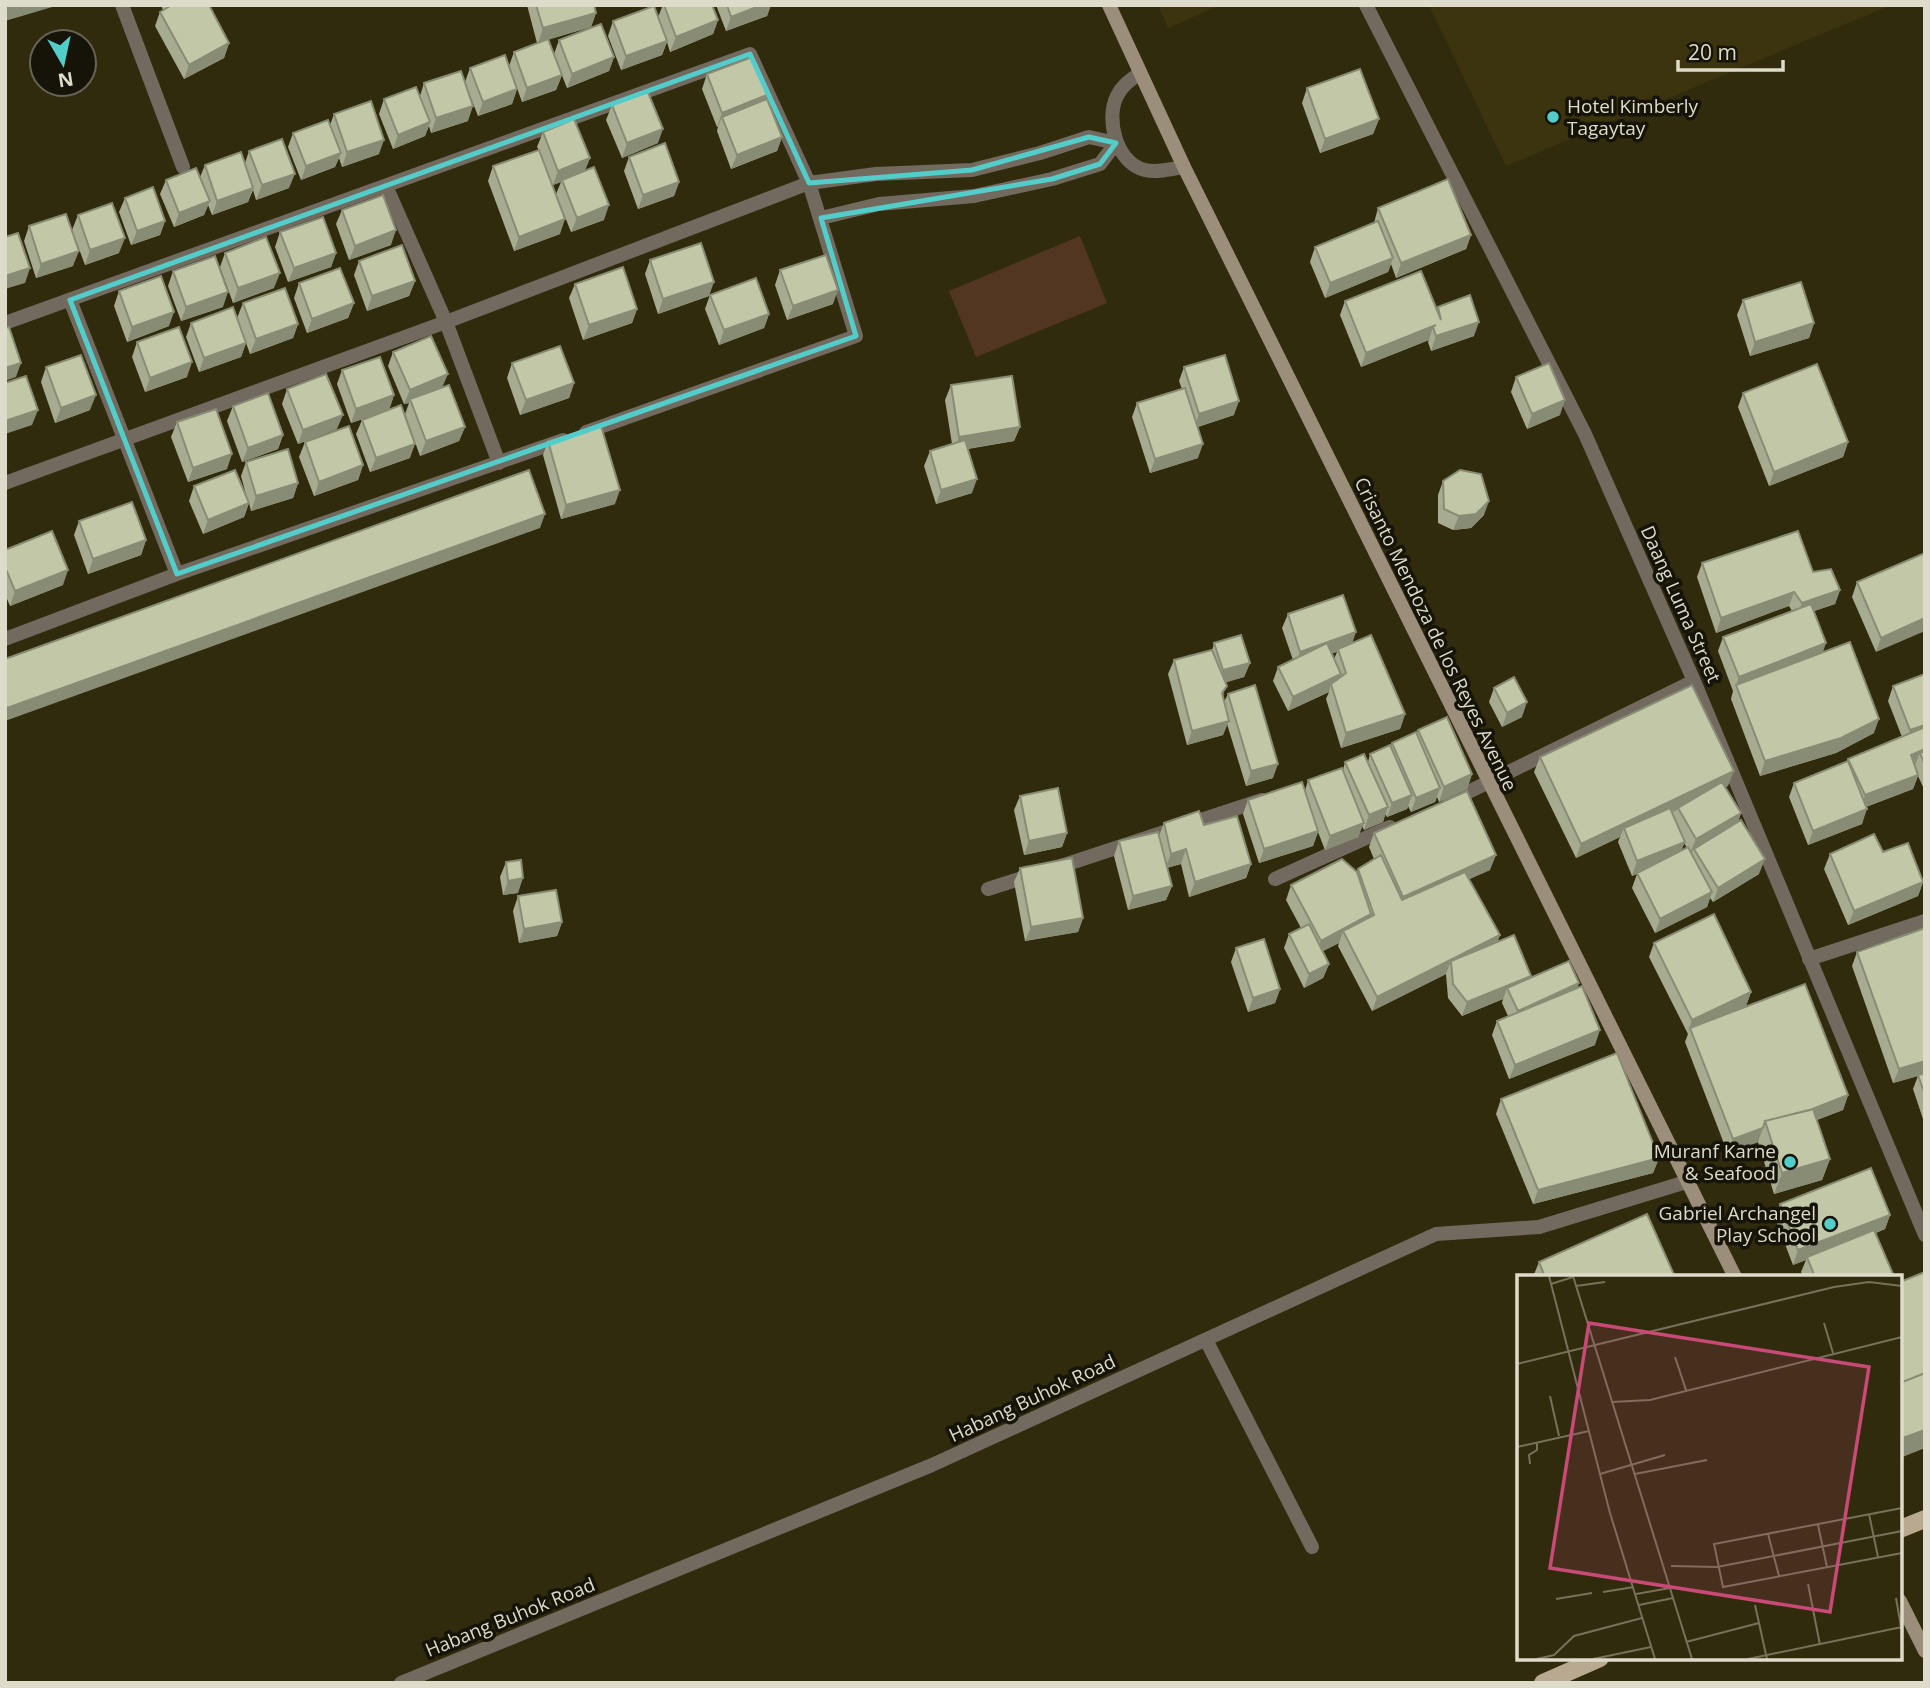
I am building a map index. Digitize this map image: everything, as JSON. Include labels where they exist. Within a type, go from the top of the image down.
[{"type":"main road","name":"Crisanto Mendoza de los Reyes Avenue","points":[[1109,5],[1452,724],[1489,783],[1734,1275]]},
{"type":"main road","points":[[1902,1528],[1925,1519]]},
{"type":"main road","points":[[1902,1605],[1925,1651]]},
{"type":"main road","points":[[1543,1683],[1595,1660]]},
{"type":"street","points":[[122,5],[183,167]]},
{"type":"street","name":"Daang Luma Street","points":[[1366,5],[1585,434],[1694,681],[1925,1235]]},
{"type":"street","points":[[5,323],[750,54],[808,183],[856,336],[177,574],[5,639]]},
{"type":"street","points":[[1140,73],[1123,86],[1115,98],[1111,118],[1116,143],[1130,162],[1143,170],[1184,167]]},
{"type":"street","points":[[5,483],[446,322],[808,183],[876,174],[972,170],[1040,153],[1089,136],[1116,143]]},
{"type":"street","points":[[821,218],[879,204],[974,196],[1052,179],[1100,164],[1116,143]]},
{"type":"street","points":[[386,186],[446,322],[499,463]]},
{"type":"street","points":[[70,300],[177,574]]},
{"type":"street","points":[[1439,806],[1694,681]]},
{"type":"street","points":[[988,889],[1279,794]]},
{"type":"street","points":[[1275,879],[1401,822]]},
{"type":"street","points":[[1809,959],[1925,921]]},
{"type":"street","name":"Habang Buhok Road","points":[[401,1683],[932,1465],[1436,1234],[1539,1227],[1686,1182]]},
{"type":"street","points":[[1206,1340],[1312,1547]]},
{"type":"highlighted area","points":[[750,54],[809,183],[972,170],[1089,137],[1116,143],[1100,164],[1052,179],[821,218],[856,336],[177,574],[70,300]]},
{"type":"shaded area","points":[[1158,5],[1220,5],[1168,28]]},
{"type":"shaded area","name":"Hotel Kimberly Tagaytay","points":[[1429,5],[1891,5],[1506,166]]},
{"type":"shaded area","points":[[1080,236],[1107,303],[976,357],[949,291]]},
{"type":"building","points":[[172,5],[209,5],[229,43],[189,65],[160,12]]},
{"type":"building","points":[[536,5],[594,5],[596,13],[543,28]]},
{"type":"building","points":[[664,5],[712,5],[718,20],[676,37]]},
{"type":"building","points":[[727,5],[762,5],[731,17]]},
{"type":"building","points":[[654,6],[667,41],[626,56],[613,21]]},
{"type":"building","points":[[601,24],[614,57],[572,74],[559,40]]},
{"type":"building","points":[[548,39],[562,75],[527,88],[514,52]]},
{"type":"building","points":[[505,55],[517,89],[483,102],[470,68]]},
{"type":"building","points":[[752,57],[767,95],[722,113],[707,74]]},
{"type":"building","points":[[1360,69],[1379,119],[1325,139],[1307,88]]},
{"type":"building","points":[[461,71],[473,106],[436,118],[424,83]]},
{"type":"building","points":[[416,87],[430,122],[398,135],[384,99]]},
{"type":"building","points":[[647,90],[663,129],[627,143],[612,105]]},
{"type":"building","points":[[767,99],[782,137],[737,155],[722,117]]},
{"type":"building","points":[[371,101],[384,140],[347,152],[334,114]]},
{"type":"building","points":[[574,119],[590,158],[558,171],[543,132]]},
{"type":"building","points":[[328,120],[341,153],[306,166],[293,133]]},
{"type":"building","points":[[282,139],[295,174],[262,185],[249,151]]},
{"type":"building","points":[[665,143],[679,182],[643,195],[629,157]]},
{"type":"building","points":[[539,150],[565,219],[519,237],[493,166]]},
{"type":"building","points":[[241,152],[253,188],[217,201],[205,165]]},
{"type":"building","points":[[594,167],[609,205],[577,218],[562,180]]},
{"type":"building","points":[[196,168],[210,201],[179,213],[166,180]]},
{"type":"building","points":[[1448,179],[1471,235],[1401,263],[1378,208]]},
{"type":"building","points":[[153,187],[165,221],[137,231],[125,198]]},
{"type":"building","points":[[383,195],[396,230],[355,246],[342,210]]},
{"type":"building","points":[[112,203],[125,238],[90,250],[78,215]]},
{"type":"building","points":[[66,214],[79,251],[41,264],[29,226]]},
{"type":"building","points":[[323,217],[336,253],[294,268],[280,232]]},
{"type":"building","points":[[1378,221],[1393,258],[1330,283],[1315,247]]},
{"type":"building","points":[[18,233],[30,268],[5,276],[5,237]]},
{"type":"building","points":[[266,237],[280,273],[238,288],[225,253]]},
{"type":"building","points":[[701,243],[714,282],[663,299],[650,260]]},
{"type":"building","points":[[402,245],[415,281],[372,296],[359,261]]},
{"type":"building","points":[[826,255],[838,290],[793,306],[780,270]]},
{"type":"building","points":[[215,256],[228,292],[186,307],[173,271]]},
{"type":"building","points":[[623,267],[637,309],[589,325],[575,284]]},
{"type":"building","points":[[340,268],[354,303],[312,319],[299,283]]},
{"type":"building","points":[[1421,271],[1441,320],[1438,307],[1470,295],[1479,322],[1436,336],[1433,327],[1436,325],[1366,353],[1345,301]]},
{"type":"building","points":[[161,276],[174,312],[132,327],[119,291]]},
{"type":"building","points":[[756,278],[769,314],[724,330],[710,295]]},
{"type":"building","points":[[1801,282],[1814,323],[1755,342],[1743,300]]},
{"type":"building","points":[[285,288],[298,324],[256,339],[243,303]]},
{"type":"building","points":[[233,307],[246,343],[204,358],[191,323]]},
{"type":"building","points":[[9,327],[21,363],[5,368],[5,328]]},
{"type":"building","points":[[179,327],[192,362],[150,378],[137,342]]},
{"type":"building","points":[[431,336],[448,374],[410,390],[393,352]]},
{"type":"building","points":[[560,346],[574,383],[526,400],[512,363]]},
{"type":"building","points":[[81,355],[96,395],[61,408],[46,367]]},
{"type":"building","points":[[1225,355],[1239,401],[1199,414],[1184,367]]},
{"type":"building","points":[[380,357],[394,395],[356,409],[342,370]]},
{"type":"building","points":[[1549,363],[1565,400],[1532,414],[1516,377]]},
{"type":"building","points":[[1817,364],[1848,442],[1774,472],[1743,393]]},
{"type":"building","points":[[326,374],[343,415],[303,430],[287,389]]},
{"type":"building","points":[[26,376],[38,410],[5,421],[5,383]]},
{"type":"building","points":[[1012,376],[1020,427],[959,437],[951,385]]},
{"type":"building","points":[[449,385],[465,427],[426,441],[410,399]]},
{"type":"building","points":[[1185,388],[1203,444],[1155,459],[1137,403]]},
{"type":"building","points":[[268,393],[283,435],[248,448],[233,406]]},
{"type":"building","points":[[401,405],[415,444],[376,458],[362,420]]},
{"type":"building","points":[[216,409],[232,454],[193,468],[177,422]]},
{"type":"building","points":[[349,426],[363,465],[319,482],[305,442]]},
{"type":"building","points":[[601,426],[620,490],[566,505],[548,441]]},
{"type":"building","points":[[965,440],[977,479],[941,490],[930,451]]},
{"type":"building","points":[[288,449],[298,483],[256,496],[246,462]]},
{"type":"building","points":[[235,470],[249,503],[208,520],[194,486]]},
{"type":"building","points":[[529,470],[545,514],[7,708],[5,704],[5,659]]},
{"type":"building","points":[[1460,470],[1481,474],[1489,501],[1476,514],[1459,516],[1444,509],[1443,481]]},
{"type":"building","points":[[132,502],[146,540],[93,559],[79,521]]},
{"type":"building","points":[[52,531],[68,570],[15,591],[5,567],[5,550]]},
{"type":"building","points":[[1798,531],[1813,572],[1831,569],[1840,590],[1802,603],[1794,592],[1721,618],[1702,563]]},
{"type":"building","points":[[1925,553],[1925,618],[1881,638],[1857,582]]},
{"type":"building","points":[[1343,595],[1356,632],[1300,652],[1288,614]]},
{"type":"building","points":[[1811,604],[1826,643],[1739,677],[1723,637]]},
{"type":"building","points":[[1241,635],[1250,663],[1223,670],[1214,643]]},
{"type":"building","points":[[1371,635],[1405,714],[1346,733],[1331,684],[1346,673],[1338,649]]},
{"type":"building","points":[[1850,642],[1879,719],[1841,738],[1765,761],[1736,685]]},
{"type":"building","points":[[1327,643],[1341,674],[1293,697],[1278,667]]},
{"type":"building","points":[[1212,650],[1227,686],[1222,693],[1229,721],[1192,731],[1174,660]]},
{"type":"building","points":[[1925,674],[1925,725],[1910,730],[1893,686]]},
{"type":"building","points":[[1514,677],[1527,702],[1507,713],[1494,688]]},
{"type":"building","points":[[1255,685],[1278,764],[1251,771],[1228,694]]},
{"type":"building","points":[[1692,685],[1734,771],[1581,844],[1540,757]]},
{"type":"building","points":[[1447,717],[1472,774],[1444,787],[1418,730]]},
{"type":"building","points":[[1925,727],[1925,749],[1911,755],[1918,775],[1865,795],[1848,759]]},
{"type":"building","points":[[1416,732],[1440,788],[1416,798],[1392,743]]},
{"type":"building","points":[[1390,745],[1412,795],[1392,803],[1370,754]]},
{"type":"building","points":[[1925,751],[1925,765],[1920,753]]},
{"type":"building","points":[[1364,754],[1388,807],[1369,815],[1345,762]]},
{"type":"building","points":[[1848,761],[1867,809],[1813,831],[1794,783]]},
{"type":"building","points":[[1342,768],[1364,823],[1330,836],[1308,780]]},
{"type":"building","points":[[1302,782],[1318,831],[1264,849],[1248,800]]},
{"type":"building","points":[[1722,782],[1741,813],[1696,839],[1678,808]]},
{"type":"building","points":[[1058,788],[1067,833],[1029,841],[1020,796]]},
{"type":"building","points":[[1467,791],[1496,855],[1403,897],[1374,833]]},
{"type":"building","points":[[1670,808],[1685,842],[1637,861],[1624,828]]},
{"type":"building","points":[[1199,811],[1204,825],[1237,816],[1251,864],[1195,882],[1186,849],[1171,854],[1164,823]]},
{"type":"building","points":[[1741,820],[1765,859],[1718,888],[1694,849]]},
{"type":"building","points":[[1158,832],[1172,886],[1133,896],[1119,841]]},
{"type":"building","points":[[1874,834],[1883,852],[1908,843],[1923,882],[1854,911],[1830,854]]},
{"type":"building","points":[[1688,847],[1712,892],[1660,919],[1637,873]]},
{"type":"building","points":[[1381,855],[1402,900],[1465,872],[1500,935],[1377,997],[1343,931],[1374,915],[1358,869]]},
{"type":"building","points":[[1072,858],[1083,918],[1031,927],[1020,868]]},
{"type":"building","points":[[1342,859],[1357,872],[1371,914],[1321,941],[1291,885]]},
{"type":"building","points":[[521,860],[523,878],[508,881],[506,862]]},
{"type":"building","points":[[556,890],[562,922],[524,929],[518,896]]},
{"type":"building","points":[[1714,914],[1751,992],[1692,1020],[1654,943]]},
{"type":"building","points":[[1309,924],[1329,964],[1309,974],[1289,934]]},
{"type":"building","points":[[1925,928],[1925,1061],[1899,1069],[1857,952]]},
{"type":"building","points":[[1514,935],[1531,976],[1467,1002],[1453,984],[1451,961]]},
{"type":"building","points":[[1264,939],[1280,989],[1253,998],[1236,948]]},
{"type":"building","points":[[1569,961],[1579,983],[1518,1011],[1507,988]]},
{"type":"building","points":[[1805,984],[1848,1095],[1810,1110],[1765,1121],[1763,1128],[1733,1139],[1690,1028]]},
{"type":"building","points":[[1582,986],[1600,1030],[1515,1065],[1497,1021]]},
{"type":"building","points":[[1617,1053],[1659,1158],[1538,1190],[1501,1099]]},
{"type":"building","points":[[1925,1073],[1925,1095],[1918,1075]]},
{"type":"building","points":[[1813,1109],[1830,1159],[1782,1173],[1765,1121]]},
{"type":"building","name":"Gabriel Archangel Play School","points":[[1871,1168],[1890,1215],[1798,1250],[1780,1204]]},
{"type":"building","points":[[1647,1214],[1674,1275],[1544,1275],[1539,1262]]},
{"type":"building","points":[[1874,1230],[1893,1274],[1814,1275],[1807,1257]]},
{"type":"building","points":[[1925,1272],[1925,1373],[1902,1382],[1902,1281]]},
{"type":"building","points":[[1925,1373],[1925,1430],[1902,1438],[1902,1382]]},
{"type":"place","name":"Hotel Kimberly Tagaytay","points":[[1553,117]]},
{"type":"place","name":"Muranf Karne & Seafood","points":[[1790,1162]]},
{"type":"place","name":"Gabriel Archangel Play School","points":[[1830,1224]]}]
